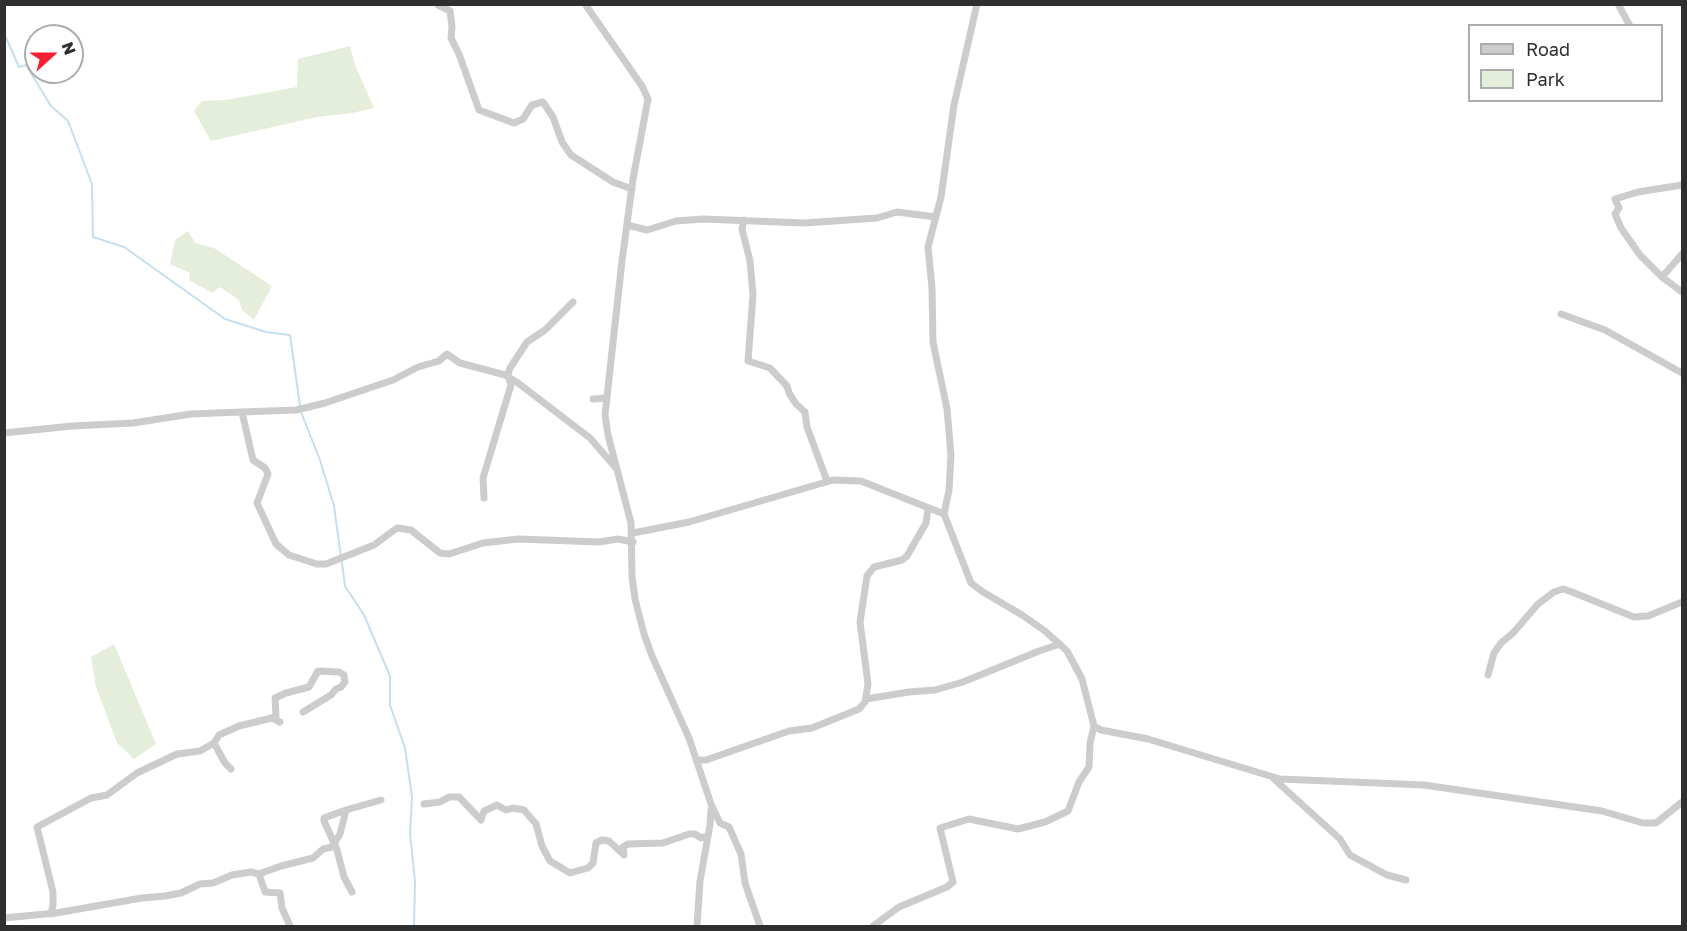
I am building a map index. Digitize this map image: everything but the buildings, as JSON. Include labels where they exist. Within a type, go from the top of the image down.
[{"type":"street","points":[[585,4],[642,86],[648,99],[632,189],[606,398],[606,424],[633,533],[634,592],[644,634],[698,760],[711,804],[720,823],[729,827],[738,844],[748,892],[760,927]]},
{"type":"street","points":[[873,927],[899,907],[953,882],[940,828],[969,819],[1018,829],[1045,822],[1068,811],[1079,782],[1089,767],[1091,734],[1094,726],[1076,663],[1060,644],[1022,615],[971,583],[944,514],[949,490],[951,454],[947,409],[933,342],[932,288],[928,247],[949,149],[954,105],[977,4]]},
{"type":"street","points":[[1618,4],[1629,24]]},
{"type":"street","points":[[438,5],[450,11],[451,38],[479,110],[514,123],[523,119],[532,105],[543,102],[553,117],[562,142],[571,155],[613,182],[632,189]]},
{"type":"street","points":[[1683,185],[1638,192],[1615,199],[1619,208],[1615,214],[1621,228],[1640,255],[1662,277],[1683,292]]},
{"type":"street","points":[[627,225],[647,230],[676,221],[744,220],[825,223],[877,218],[897,212],[936,217]]},
{"type":"street","points":[[744,220],[742,229],[750,261],[753,295],[748,361],[770,368],[787,386],[796,404],[805,412],[807,427],[827,481]]},
{"type":"street","points":[[1662,277],[1683,254]]},
{"type":"street","points":[[484,498],[483,478],[511,385],[510,368],[523,348],[573,302]]},
{"type":"street","points":[[1561,315],[1605,330],[1683,373]]},
{"type":"street","points":[[4,433],[133,423],[191,414],[296,410],[370,389],[418,367],[439,361],[447,354],[460,363],[509,377],[590,438],[617,470]]},
{"type":"street","points":[[592,399],[606,398]]},
{"type":"street","points":[[242,412],[253,460],[265,468],[268,474],[257,500],[258,505],[278,546],[289,555],[314,563],[327,564],[374,544],[397,528],[411,530],[440,553],[449,554],[483,543],[518,539],[599,542],[618,539],[633,542]]},
{"type":"street","points":[[633,533],[689,522],[827,481],[845,479],[861,481],[898,498],[944,514]]},
{"type":"street","points":[[698,760],[706,760],[789,731],[812,728],[859,709],[866,699],[868,684],[860,622],[867,576],[874,567],[902,560],[907,556],[926,522],[928,508]]},
{"type":"street","points":[[1488,675],[1494,653],[1501,643],[1513,633],[1538,604],[1554,592],[1563,589],[1634,617],[1648,616],[1683,602]]},
{"type":"street","points":[[866,699],[935,690],[963,682],[1060,644]]},
{"type":"street","points":[[51,914],[53,892],[37,827],[91,798],[106,795],[122,782],[149,767],[177,754],[200,751],[214,743],[219,735],[228,730],[276,716],[275,698],[309,687],[318,671],[339,672],[344,675],[345,682],[341,687],[336,688],[331,695],[303,712]]},
{"type":"street","points":[[272,718],[280,722]]},
{"type":"street","points":[[1094,726],[1101,730],[1148,739],[1269,776],[1301,781],[1424,785],[1602,811],[1643,823],[1656,823],[1683,802]]},
{"type":"street","points":[[214,743],[231,769],[228,766]]},
{"type":"street","points":[[1269,776],[1340,839],[1350,855],[1387,875],[1406,880]]},
{"type":"street","points":[[424,804],[459,796],[482,820],[484,811],[496,804],[506,810],[513,808],[524,810],[536,824],[542,846],[550,861],[570,873],[588,868],[593,863],[596,843],[602,840],[609,841],[624,855],[623,846],[628,844],[663,843],[689,834],[695,834],[700,838],[707,836]]},
{"type":"street","points":[[352,892],[344,877],[324,818],[381,800]]},
{"type":"street","points":[[697,927],[700,881],[710,825],[711,804]]},
{"type":"street","points":[[4,918],[51,914],[181,893],[200,884],[243,873],[259,874],[313,858],[322,849],[332,847],[340,834],[346,810]]},
{"type":"street","points":[[259,874],[265,892],[280,893],[282,908],[290,927]]},
{"type":"green space","points":[[350,46],[355,65],[374,108],[317,117],[211,141],[194,111],[202,101],[226,100],[297,87],[298,59]]},
{"type":"green space","points":[[188,231],[195,243],[214,248],[272,286],[254,320],[242,310],[239,300],[220,287],[212,293],[189,280],[190,273],[170,264],[175,240]]},
{"type":"green space","points":[[114,644],[156,744],[134,759],[117,743],[96,687],[91,657]]},
{"type":"waterway","points":[[4,33],[19,67],[26,65],[51,106],[68,121],[92,184],[93,237],[124,247],[225,319],[266,332],[290,335],[300,406]]},
{"type":"waterway","points":[[301,412],[320,460],[334,506],[345,586],[364,615],[390,676],[390,705],[405,748],[412,797],[410,833],[415,882],[414,926]]}]
